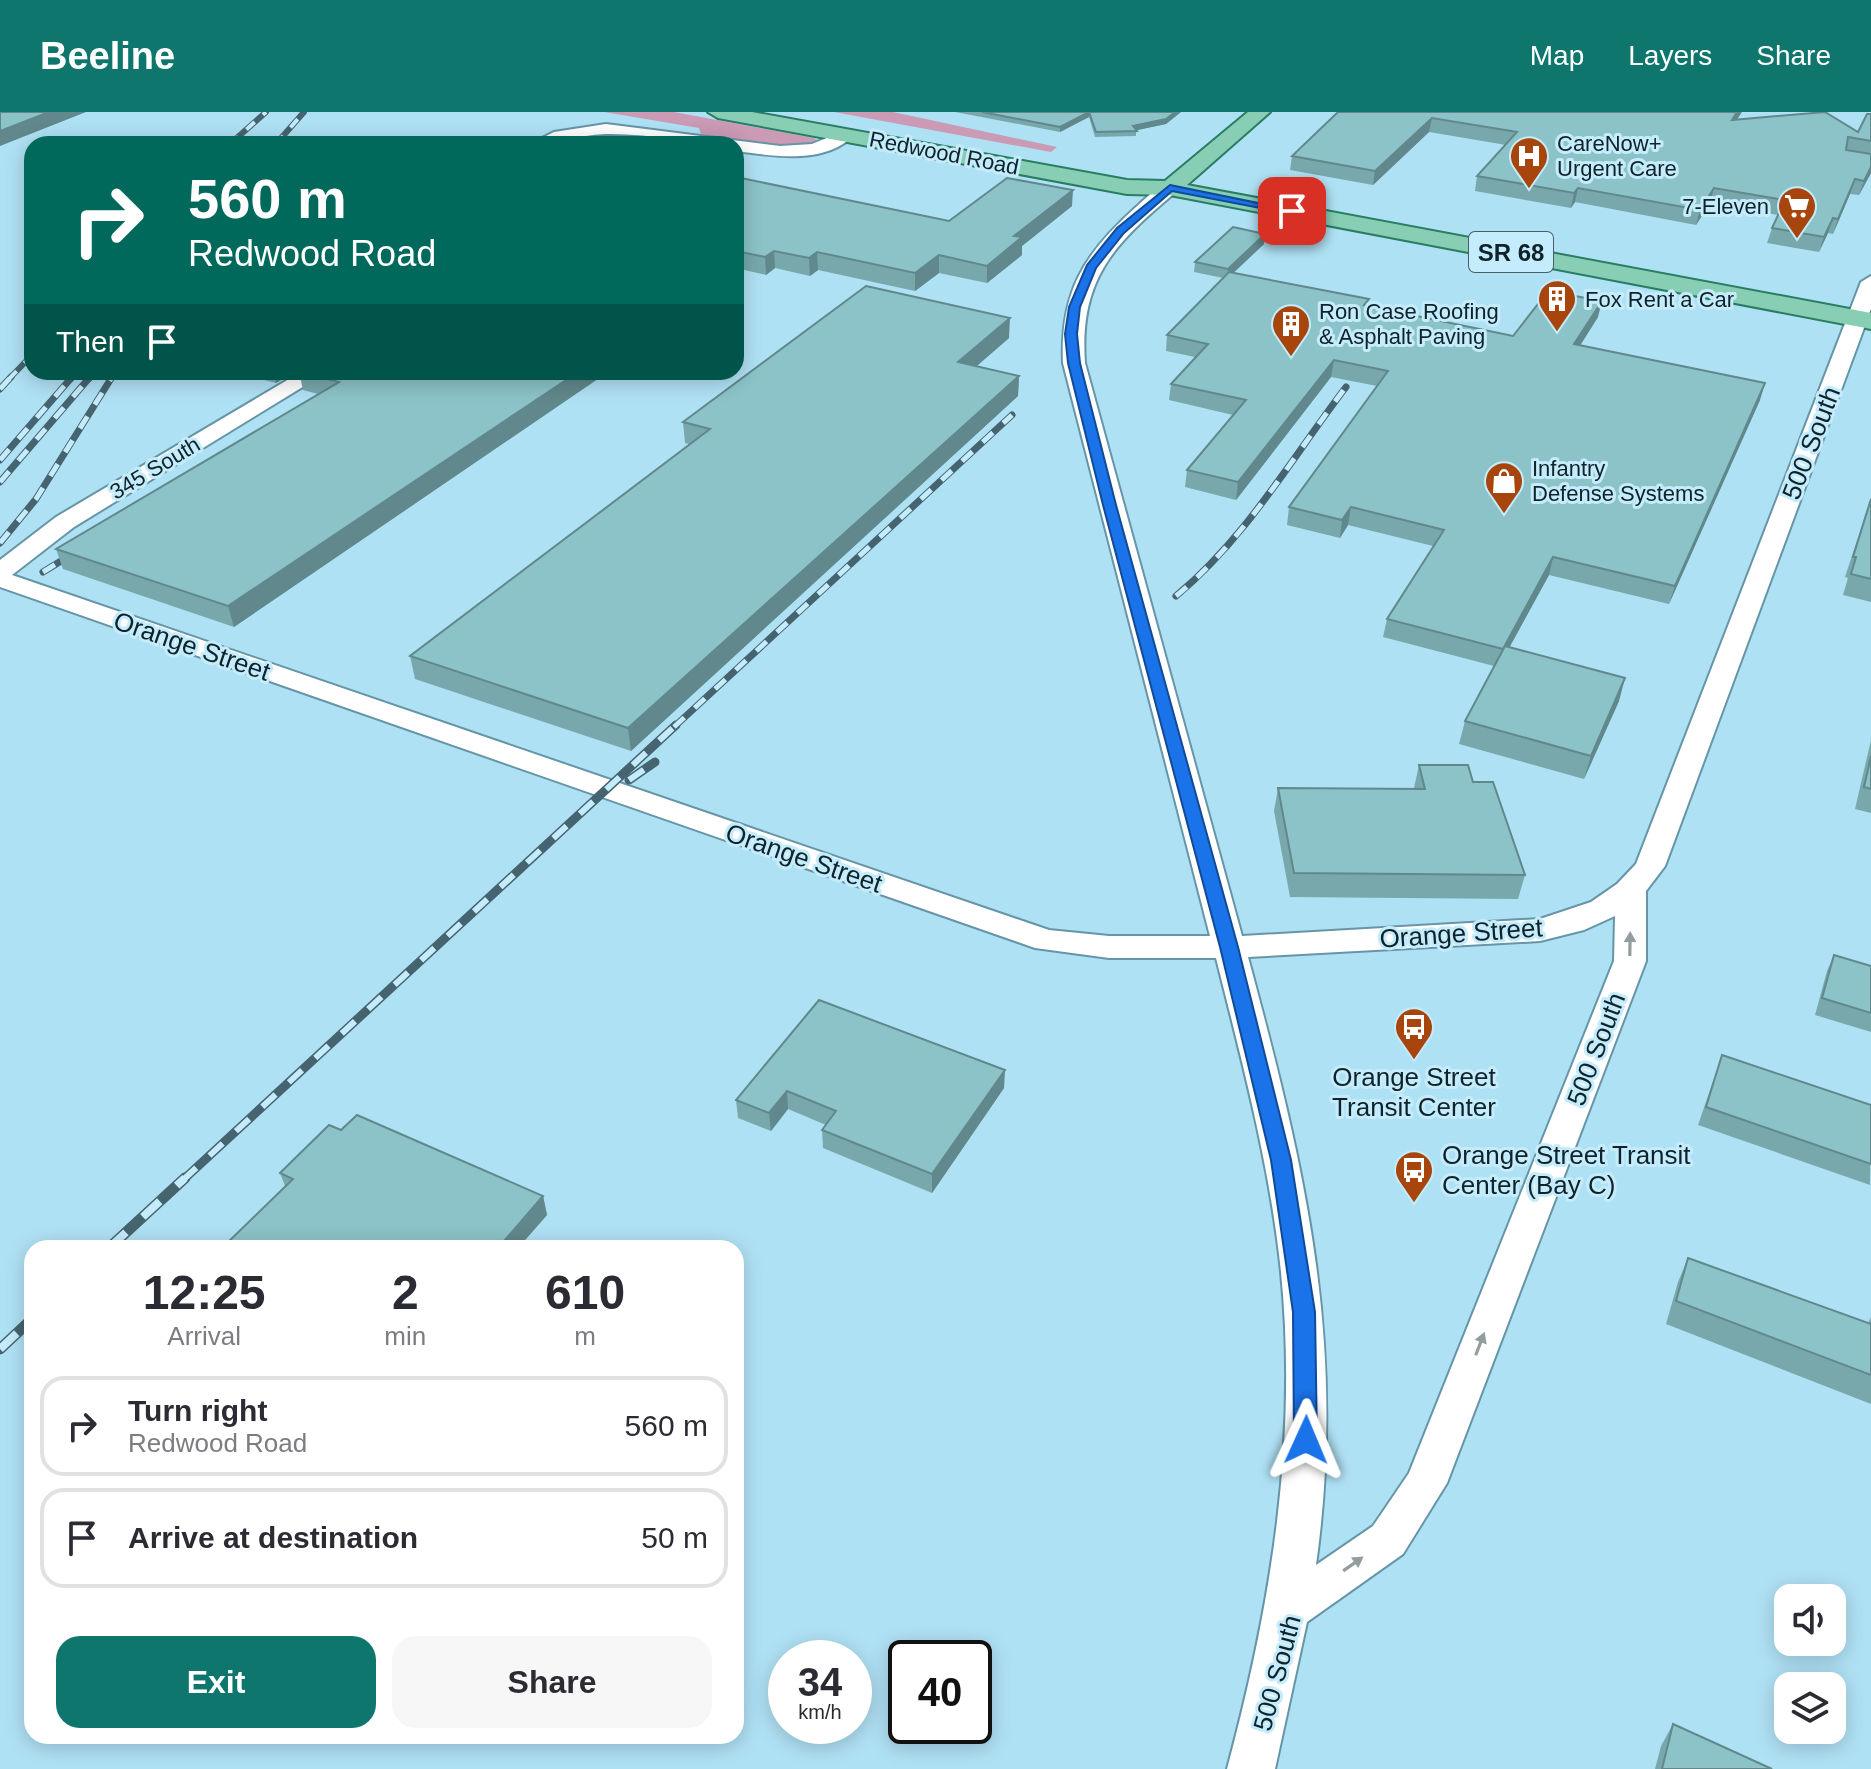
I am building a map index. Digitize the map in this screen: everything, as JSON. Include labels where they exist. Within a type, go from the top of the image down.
[{"type":"main road","name":"Redwood Road","points":[[718,112],[1127,187],[1170,188],[1864,319]]},
{"type":"main road","name":"Redwood Road","points":[[784,112],[1139,176],[1170,188]]},
{"type":"main road","points":[[1170,188],[1260,112]]},
{"type":"street","points":[[556,136],[602,131],[637,131],[669,136]]},
{"type":"street","points":[[744,147],[803,153],[824,147],[846,135]]},
{"type":"street","points":[[1170,188],[1121,231],[1091,267],[1074,307],[1072,348],[1124,563],[1229,947],[1290,1206],[1304,1312],[1306,1440],[1289,1609]]},
{"type":"street","name":"500 South","points":[[1251,1769],[1289,1609],[1388,1540],[1426,1483],[1630,961],[1631,891],[1656,853],[1864,319],[1871,282]]},
{"type":"street","name":"345 South","points":[[0,572],[65,522],[303,380]]},
{"type":"street","name":"Orange Street","points":[[0,579],[1017,931],[1075,945],[1229,947],[1540,930],[1589,917],[1631,891]]},
{"type":"shaded area","points":[[604,112],[674,112],[814,138],[819,142],[777,147],[744,141],[744,136],[701,134],[699,128]]},
{"type":"shaded area","points":[[834,112],[893,112],[1057,147],[1051,152]]},
{"type":"building","points":[[0,112],[49,112],[0,131]]},
{"type":"building","points":[[982,112],[1089,112],[1060,127]]},
{"type":"building","points":[[1089,112],[1175,112],[1166,119],[1133,126],[1137,131],[1096,132]]},
{"type":"building","points":[[1338,112],[1737,112],[1732,120],[1825,112],[1858,132],[1867,114],[1871,114],[1871,141],[1848,137],[1846,150],[1871,154],[1871,167],[1864,181],[1855,179],[1838,219],[1833,218],[1824,237],[1772,228],[1785,200],[1714,188],[1700,210],[1578,188],[1574,193],[1477,176],[1517,132],[1432,118],[1375,171],[1292,156]]},
{"type":"building","points":[[1007,178],[1073,190],[1014,236],[1022,237],[987,266],[939,255],[915,273],[817,252],[809,258],[774,251],[765,257],[744,253],[744,179],[949,221]]},
{"type":"building","points":[[1233,227],[1265,234],[1228,269],[1195,262]]},
{"type":"building","points":[[1229,272],[1369,299],[1364,305],[1513,336],[1548,291],[1602,301],[1574,344],[1765,383],[1675,586],[1553,557],[1503,649],[1387,619],[1444,530],[1351,507],[1342,520],[1289,507],[1388,371],[1334,360],[1238,482],[1187,470],[1246,400],[1171,384],[1208,344],[1167,335]]},
{"type":"building","points":[[866,286],[1010,318],[958,362],[1019,376],[628,728],[410,656],[710,429],[683,422],[740,380],[744,380],[744,377]]},
{"type":"building","points":[[331,380],[566,380],[228,606],[56,549],[339,382]]},
{"type":"building","points":[[1871,499],[1871,579],[1851,574],[1856,557],[1853,557]]},
{"type":"building","points":[[1505,646],[1625,678],[1591,756],[1465,721]]},
{"type":"building","points":[[1871,756],[1871,789],[1864,787]]},
{"type":"building","points":[[1419,765],[1468,765],[1473,782],[1493,782],[1525,875],[1294,873],[1278,788],[1425,789]]},
{"type":"building","points":[[1834,955],[1871,966],[1871,1013],[1822,998]]},
{"type":"building","points":[[819,1000],[1005,1070],[932,1174],[822,1130],[836,1111],[787,1091],[769,1113],[736,1100]]},
{"type":"building","points":[[1722,1055],[1871,1105],[1871,1164],[1706,1107]]},
{"type":"building","points":[[357,1115],[543,1196],[505,1240],[230,1240],[293,1179],[280,1173],[329,1125],[341,1130]]},
{"type":"building","points":[[1688,1258],[1871,1324],[1871,1375],[1676,1301]]},
{"type":"building","points":[[1673,1724],[1772,1769],[1662,1769]]},
{"type":"railway","points":[[239,136],[266,112]]},
{"type":"railway","points":[[283,136],[304,112]]},
{"type":"railway","points":[[9,379],[24,363]]},
{"type":"railway","points":[[0,389],[11,377]]},
{"type":"railway","points":[[0,460],[69,380]]},
{"type":"railway","points":[[0,482],[87,380]]},
{"type":"railway","points":[[0,543],[36,499],[110,380]]},
{"type":"railway","points":[[1176,596],[1225,549],[1346,387]]},
{"type":"railway","points":[[674,727],[1012,415]]},
{"type":"railway","points":[[43,572],[79,550]]},
{"type":"railway","points":[[183,1180],[676,725]]},
{"type":"railway","points":[[629,780],[655,762]]},
{"type":"railway","points":[[118,1240],[185,1178]]},
{"type":"railway","points":[[0,1349],[24,1326]]},
{"type":"place","name":"CareNow+ Urgent Care","points":[[1529,190]]},
{"type":"place","name":"7-Eleven","points":[[1797,240]]},
{"type":"place","name":"Fox Rent a Car","points":[[1557,333]]},
{"type":"place","name":"Ron Case Roofing & Asphalt Paving","points":[[1291,358]]},
{"type":"place","name":"Infantry Defense Systems","points":[[1504,515]]},
{"type":"place","name":"Orange Street Transit Center","points":[[1414,1061]]},
{"type":"place","name":"Orange Street Transit Center (Bay C)","points":[[1414,1204]]},
{"type":"route","points":[[1292,211],[1170,188],[1110,241],[1091,267],[1074,307],[1071,334],[1074,363],[1124,563],[1229,947],[1281,1160],[1304,1312],[1306,1440]]}]
